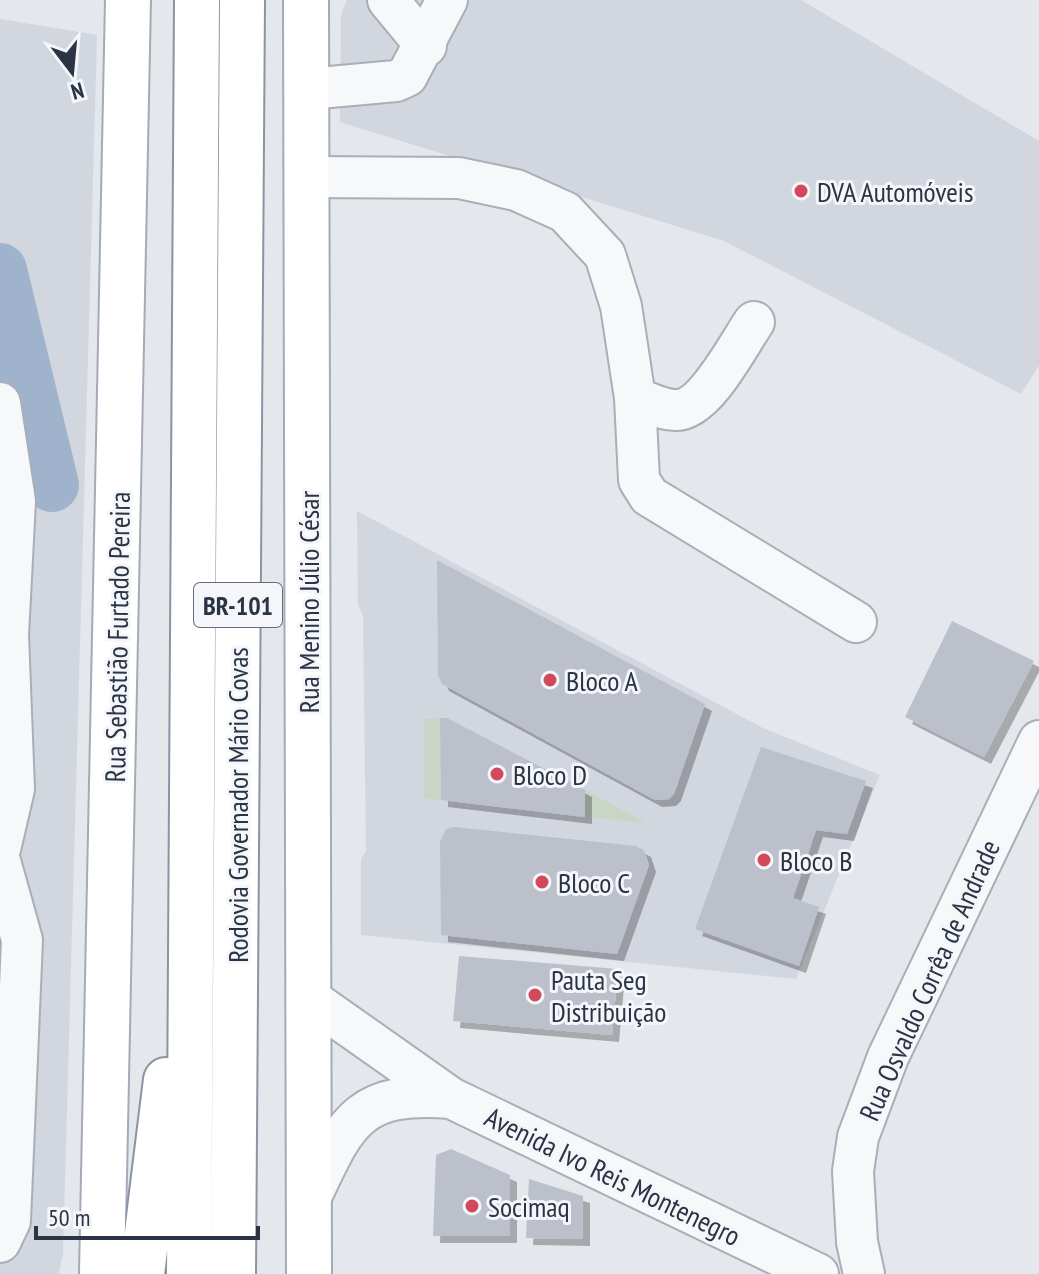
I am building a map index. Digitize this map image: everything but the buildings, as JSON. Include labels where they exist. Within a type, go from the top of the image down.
[{"type":"main road","name":"Rua Sebastião Furtado Pereira","points":[[102,1274],[128,0]]},
{"type":"main road","name":"Rodovia Governador Mário Covas","points":[[189,1274],[197,0]]},
{"type":"main road","name":"Rodovia Governador Mário Covas","points":[[233,1274],[242,0]]},
{"type":"main road","name":"Rua Menino Júlio César","points":[[309,1274],[308,89],[312,13]]},
{"type":"main road","points":[[142,1274],[192,863]]},
{"type":"street","points":[[388,0],[426,46]]},
{"type":"street","points":[[308,89],[396,81],[407,76],[426,46],[447,0]]},
{"type":"street","points":[[309,177],[459,178],[516,190],[565,212],[605,255],[621,306],[635,398],[639,480],[649,496],[856,622]]},
{"type":"street","points":[[635,398],[673,411],[688,409],[702,398],[754,322]]},
{"type":"street","points":[[0,403],[15,501],[8,635],[14,789],[0,849]]},
{"type":"street","name":"Rua Osvaldo Corrêa de Andrade","points":[[864,1274],[857,1242],[853,1171],[862,1124],[888,1057],[1039,741]]},
{"type":"street","points":[[0,861],[22,940],[10,1221],[0,1242]]},
{"type":"street","name":"Avenida Ivo Reis Montenegro","points":[[309,998],[451,1098],[818,1274]]},
{"type":"street","name":"Avenida Ivo Reis Montenegro","points":[[307,1205],[336,1145],[357,1117],[370,1106],[411,1095],[451,1098]]},
{"type":"shaded area","name":"DVA Automóveis","points":[[347,0],[801,0],[1039,141],[1039,365],[1021,394],[724,241],[340,122],[341,15]]},
{"type":"shaded area","points":[[0,19],[97,35],[63,1253],[59,1274],[0,1274]]},
{"type":"shaded area","points":[[357,511],[763,728],[880,775],[796,979],[361,935],[361,859],[366,851],[363,616],[358,605]]},
{"type":"green space","points":[[440,718],[441,800],[424,798],[424,719]]},
{"type":"green space","points":[[585,790],[646,823],[585,817]]},
{"type":"waterway","points":[[0,270],[52,485]]},
{"type":"place","name":"DVA Automóveis","points":[[801,191]]},
{"type":"place","name":"Bloco A","points":[[550,680]]},
{"type":"place","name":"Bloco D","points":[[497,774]]},
{"type":"place","name":"Bloco B","points":[[764,860]]},
{"type":"place","name":"Bloco C","points":[[542,882]]},
{"type":"place","name":"Pauta Seg Distribuição","points":[[535,995]]},
{"type":"place","name":"Socimaq","points":[[472,1206]]}]
